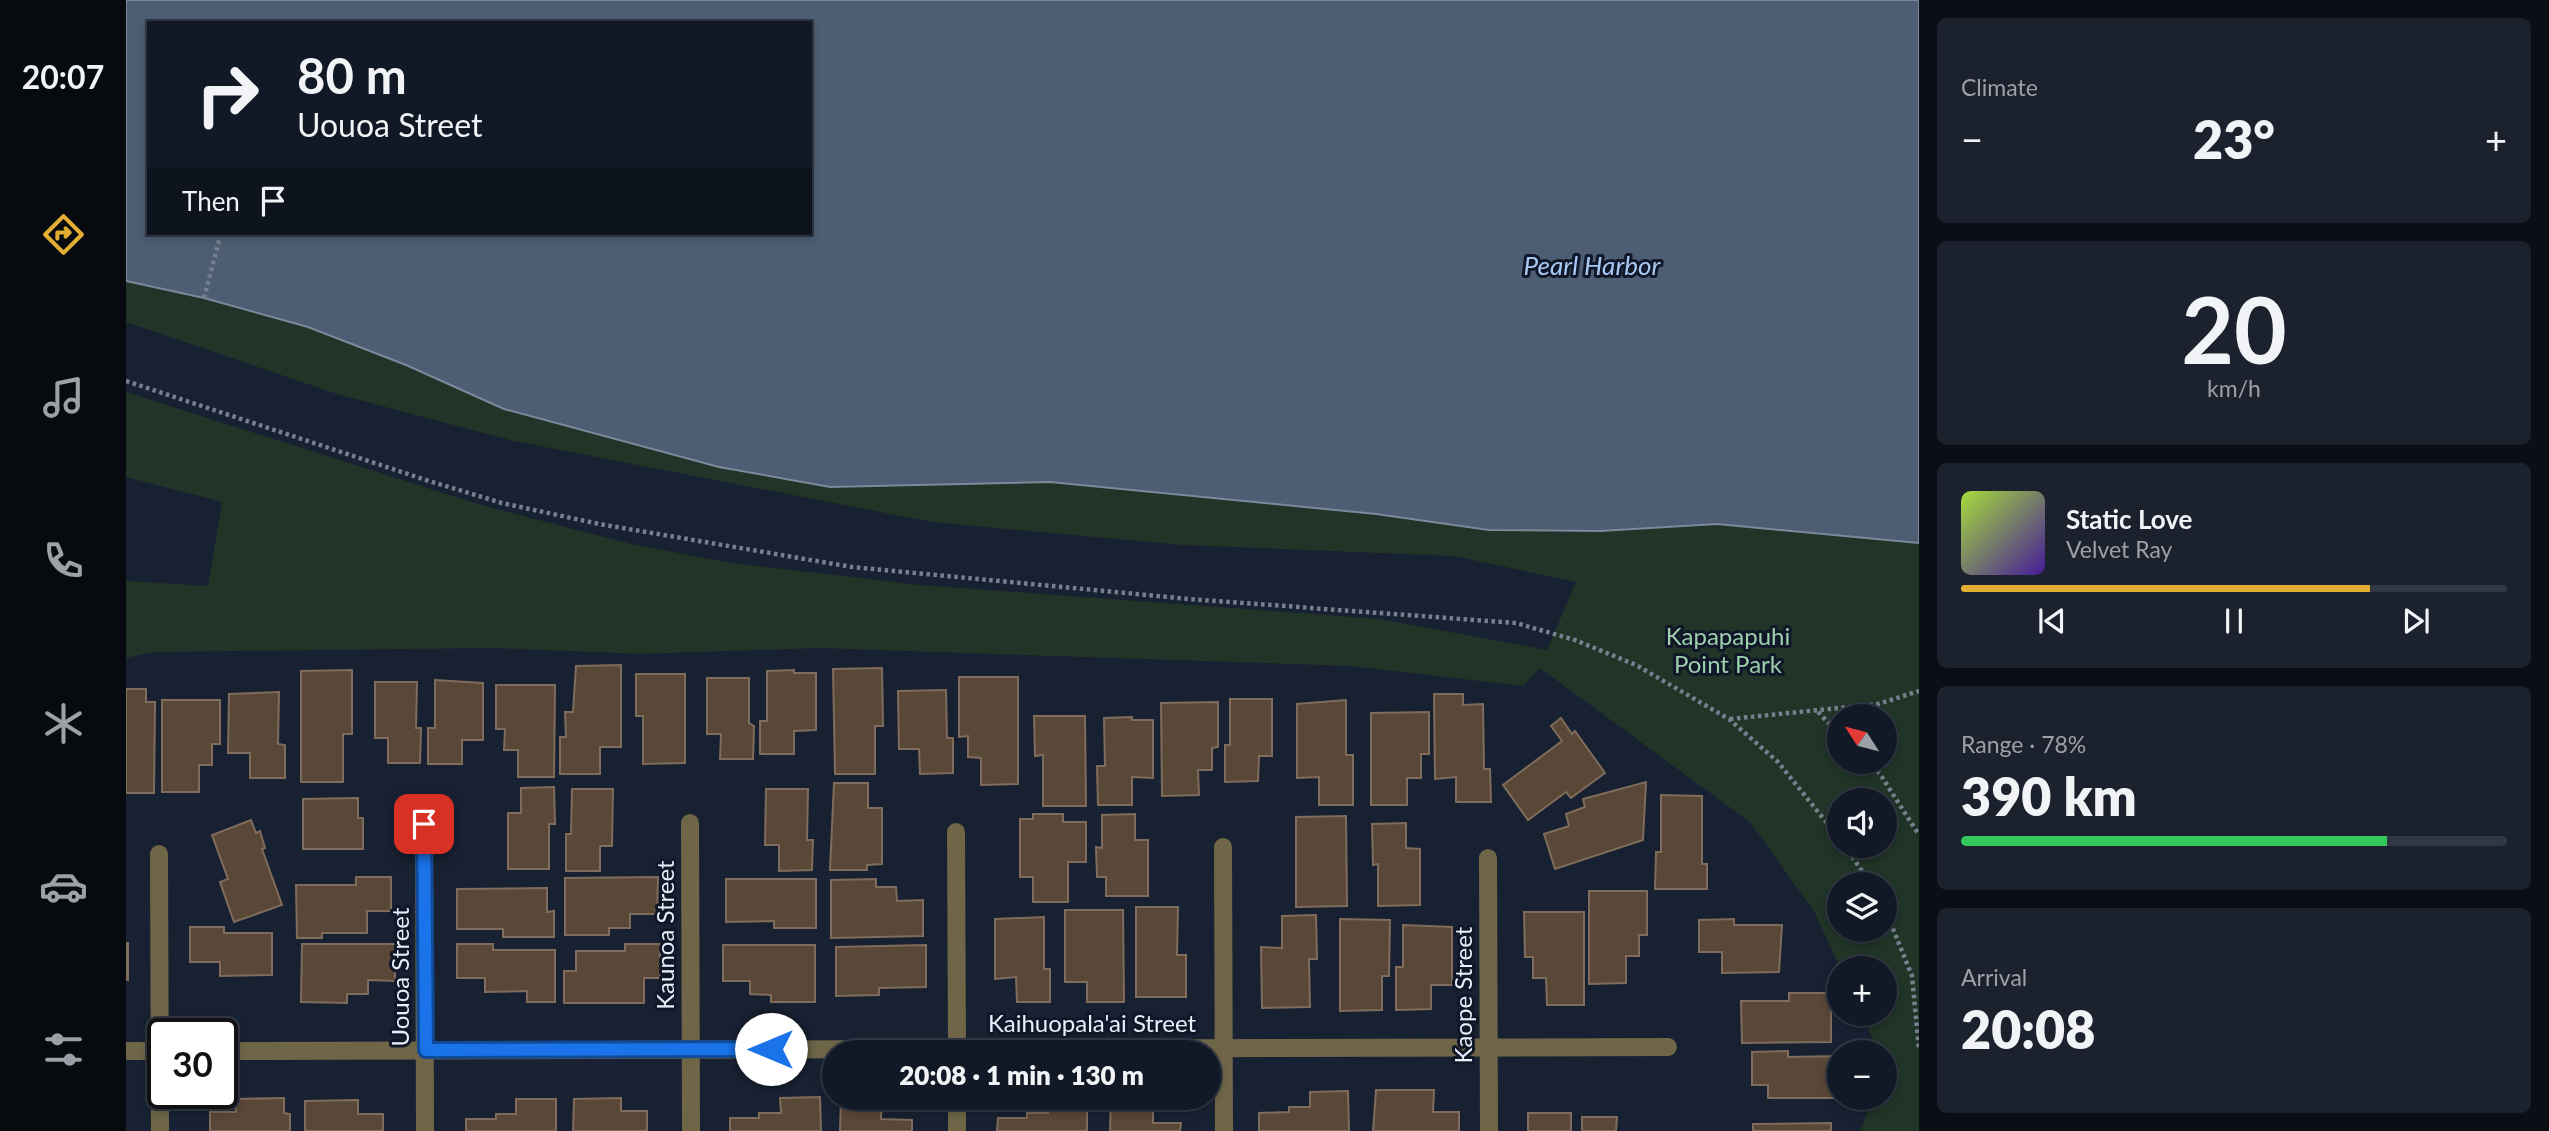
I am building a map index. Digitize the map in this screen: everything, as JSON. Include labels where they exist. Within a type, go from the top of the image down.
[{"type":"street","name":"Kaunoa Street","points":[[690,823],[691,1131]]},
{"type":"street","name":"Uouoa Street","points":[[424,824],[425,1131]]},
{"type":"street","points":[[956,832],[957,1040]]},
{"type":"street","points":[[1223,847],[1224,1131]]},
{"type":"street","points":[[159,853],[162,1018]]},
{"type":"street","name":"Kaope Street","points":[[1488,858],[1489,1131]]},
{"type":"street","name":"Kaihuopala'ai Street","points":[[1221,1048],[1668,1047]]},
{"type":"street","name":"Kaihuopala'ai Street","points":[[238,1051],[822,1049]]},
{"type":"street","points":[[126,1051],[147,1051]]},
{"type":"street","points":[[160,1131],[161,1109]]},
{"type":"street","points":[[957,1110],[957,1131]]},
{"type":"path","points":[[204,298],[220,235]]},
{"type":"path","points":[[126,381],[441,485],[502,503],[599,524],[852,567],[1189,599],[1516,623],[1575,640],[1636,664],[1729,719],[1778,762],[1827,823]]},
{"type":"path","points":[[1729,719],[1878,704],[1919,691]]},
{"type":"path","points":[[1818,712],[1827,721]]},
{"type":"path","points":[[1880,774],[1919,835]]},
{"type":"path","points":[[1897,939],[1912,976],[1919,1050]]},
{"type":"green space","name":"Kapapapuhi Point Park","points":[[126,246],[1919,504],[1919,1131],[1860,1131],[1869,1110],[1897,1110],[1897,1040],[1873,1040],[1867,1026],[1897,1026],[1897,956],[1835,956],[1828,942],[1897,942],[1897,872],[1827,872],[1827,939],[1815,913],[1751,823],[1540,668],[1523,686],[1350,666],[819,648],[640,654],[494,648],[153,652],[126,658],[126,581],[208,586],[222,502],[126,477],[126,392],[481,505],[631,544],[731,563],[920,585],[1380,619],[1547,650],[1576,582],[1454,556],[1183,545],[932,522],[514,441],[340,395],[126,322]]},
{"type":"water","name":"Pearl Harbor","points":[[126,0],[1919,0],[1919,543],[1717,524],[1600,531],[1489,530],[1376,514],[1050,482],[830,487],[719,467],[504,409],[406,365],[308,327],[204,298],[126,281]]},
{"type":"building","points":[[621,665],[621,747],[600,747],[600,774],[560,774],[560,737],[566,737],[565,712],[573,712],[576,666]]},
{"type":"building","points":[[882,668],[883,726],[875,726],[875,774],[835,774],[833,669]]},
{"type":"building","points":[[352,670],[352,734],[343,734],[343,782],[301,782],[301,671]]},
{"type":"building","points":[[794,670],[794,673],[816,673],[816,730],[794,731],[794,754],[760,754],[760,721],[767,721],[767,671]]},
{"type":"building","points":[[636,674],[685,674],[685,763],[643,764],[643,716],[636,716]]},
{"type":"building","points":[[959,677],[1018,677],[1018,784],[981,785],[981,758],[968,757],[968,736],[959,737]]},
{"type":"building","points":[[707,678],[749,678],[749,723],[754,726],[753,759],[720,759],[721,734],[707,734]]},
{"type":"building","points":[[435,680],[483,683],[483,740],[462,740],[462,764],[428,764],[428,728],[435,728]]},
{"type":"building","points":[[375,682],[417,682],[416,728],[421,728],[420,763],[388,763],[388,738],[375,738]]},
{"type":"building","points":[[496,685],[555,685],[554,777],[518,777],[518,750],[504,750],[505,729],[496,729]]},
{"type":"building","points":[[126,689],[146,689],[146,702],[155,702],[154,793],[126,793]]},
{"type":"building","points":[[946,690],[947,738],[953,738],[953,773],[920,774],[919,749],[899,749],[898,691]]},
{"type":"building","points":[[279,692],[278,744],[285,745],[285,778],[250,778],[250,753],[228,753],[229,694]]},
{"type":"building","points":[[1434,694],[1463,694],[1463,705],[1483,704],[1484,769],[1490,769],[1491,802],[1456,802],[1456,777],[1435,779]]},
{"type":"building","points":[[1230,699],[1272,699],[1272,756],[1259,756],[1258,781],[1225,782],[1225,745],[1230,745]]},
{"type":"building","points":[[162,700],[220,700],[220,744],[212,744],[212,765],[199,765],[199,792],[162,792]]},
{"type":"building","points":[[1346,700],[1346,755],[1353,755],[1353,805],[1319,805],[1319,777],[1297,778],[1297,704]]},
{"type":"building","points":[[1218,702],[1218,747],[1212,748],[1212,770],[1198,770],[1199,795],[1162,796],[1161,703]]},
{"type":"building","points":[[1429,712],[1429,754],[1421,754],[1421,778],[1407,778],[1407,805],[1371,805],[1371,713]]},
{"type":"building","points":[[1034,716],[1085,716],[1086,806],[1043,806],[1043,755],[1035,756]]},
{"type":"building","points":[[1132,717],[1132,720],[1153,720],[1153,778],[1132,777],[1132,805],[1098,805],[1097,766],[1105,766],[1104,718]]},
{"type":"building","points":[[1561,718],[1572,734],[1575,731],[1605,773],[1571,798],[1566,792],[1528,820],[1503,785],[1562,741],[1551,726]]},
{"type":"building","points":[[1646,782],[1643,840],[1555,869],[1544,834],[1569,826],[1566,814],[1585,807],[1583,799]]},
{"type":"building","points":[[834,783],[868,783],[868,808],[882,808],[882,864],[867,865],[867,870],[830,870]]},
{"type":"building","points":[[554,787],[555,824],[549,824],[549,869],[508,869],[508,813],[521,813],[521,788]]},
{"type":"building","points":[[572,789],[613,789],[612,846],[600,846],[600,871],[566,871],[566,834],[571,834]]},
{"type":"building","points":[[766,789],[808,789],[807,840],[813,840],[812,870],[779,871],[779,845],[765,845]]},
{"type":"building","points":[[1661,795],[1702,796],[1702,864],[1707,864],[1707,889],[1655,889],[1656,852],[1661,852]]},
{"type":"building","points":[[358,798],[358,818],[363,818],[363,849],[303,849],[303,799]]},
{"type":"building","points":[[1033,814],[1063,814],[1063,822],[1086,822],[1086,862],[1068,862],[1068,902],[1033,902],[1033,877],[1020,877],[1020,819],[1033,819]]},
{"type":"building","points":[[1135,814],[1135,840],[1148,840],[1148,896],[1106,896],[1106,877],[1097,877],[1096,847],[1102,848],[1102,815]]},
{"type":"building","points":[[1346,816],[1347,906],[1296,907],[1296,817]]},
{"type":"building","points":[[251,820],[256,833],[260,831],[265,848],[262,849],[282,905],[234,922],[220,882],[228,879],[212,835]]},
{"type":"building","points":[[1406,823],[1406,848],[1420,849],[1420,905],[1378,906],[1378,864],[1373,865],[1372,824]]},
{"type":"building","points":[[356,877],[391,877],[391,911],[367,911],[367,933],[322,933],[322,938],[297,938],[296,885],[356,885]]},
{"type":"building","points":[[658,877],[657,914],[630,914],[630,928],[609,928],[609,935],[565,935],[565,878]]},
{"type":"building","points":[[726,879],[816,879],[816,928],[774,928],[774,921],[726,922]]},
{"type":"building","points":[[876,879],[876,887],[896,887],[897,901],[923,900],[923,936],[831,938],[831,880]]},
{"type":"building","points":[[547,888],[547,912],[554,911],[554,937],[503,937],[503,929],[457,929],[457,889]]},
{"type":"building","points":[[1589,891],[1647,891],[1647,935],[1639,935],[1639,956],[1626,956],[1626,983],[1589,984]]},
{"type":"building","points":[[1136,907],[1178,907],[1177,955],[1186,955],[1186,997],[1136,997]]},
{"type":"building","points":[[1065,910],[1123,910],[1124,1002],[1087,1002],[1087,982],[1065,982]]},
{"type":"building","points":[[1524,912],[1584,912],[1584,1005],[1547,1005],[1546,978],[1533,978],[1533,957],[1525,957]]},
{"type":"building","points":[[1316,915],[1317,959],[1309,959],[1310,1007],[1262,1008],[1261,947],[1282,948],[1282,916]]},
{"type":"building","points":[[1044,917],[1044,969],[1050,969],[1050,1002],[1017,1002],[1016,977],[995,979],[995,919]]},
{"type":"building","points":[[1340,919],[1390,920],[1389,976],[1382,976],[1382,1010],[1340,1011]]},
{"type":"building","points":[[1734,919],[1734,925],[1782,925],[1779,972],[1722,973],[1722,952],[1699,952],[1699,920]]},
{"type":"building","points":[[1403,925],[1452,927],[1452,985],[1431,985],[1431,1009],[1396,1010],[1396,967],[1403,967]]},
{"type":"building","points":[[190,927],[224,927],[224,933],[272,933],[272,975],[220,976],[220,962],[190,962]]},
{"type":"building","points":[[128,943],[128,980],[126,980]]},
{"type":"building","points":[[302,944],[395,944],[395,981],[368,980],[368,994],[347,994],[347,1003],[301,1002]]},
{"type":"building","points":[[457,944],[493,944],[493,950],[555,950],[555,1002],[527,1002],[527,991],[485,992],[485,978],[457,978]]},
{"type":"building","points":[[625,944],[660,944],[660,978],[644,978],[644,1003],[564,1003],[564,971],[576,971],[576,951],[625,951]]},
{"type":"building","points":[[723,945],[815,945],[815,1002],[771,1002],[771,995],[750,994],[750,981],[723,981]]},
{"type":"building","points":[[926,945],[926,987],[879,988],[879,995],[836,996],[836,947]]},
{"type":"building","points":[[1789,993],[1827,993],[1827,1026],[1831,1026],[1831,1040],[1742,1043],[1741,1001],[1789,1001]]},
{"type":"building","points":[[1788,1051],[1788,1057],[1827,1056],[1827,1098],[1768,1098],[1768,1085],[1752,1085],[1752,1052]]},
{"type":"building","points":[[1376,1090],[1434,1090],[1433,1112],[1459,1112],[1459,1131],[1373,1131]]},
{"type":"building","points":[[1348,1091],[1349,1131],[1259,1131],[1259,1113],[1289,1112],[1289,1107],[1310,1107],[1310,1092]]},
{"type":"building","points":[[820,1097],[821,1131],[730,1131],[730,1118],[759,1118],[759,1113],[781,1113],[780,1098]]},
{"type":"building","points":[[284,1098],[284,1113],[290,1114],[290,1131],[210,1131],[210,1112],[236,1112],[238,1099]]},
{"type":"building","points":[[621,1098],[621,1111],[647,1111],[647,1131],[573,1131],[574,1099]]},
{"type":"building","points":[[516,1099],[556,1099],[556,1131],[466,1131],[466,1119],[496,1119],[496,1114],[516,1114]]},
{"type":"building","points":[[358,1100],[358,1114],[383,1114],[383,1131],[305,1131],[305,1101]]},
{"type":"building","points":[[841,1110],[881,1110],[881,1119],[912,1120],[912,1131],[840,1131]]},
{"type":"building","points":[[1048,1110],[1087,1110],[1087,1131],[997,1131],[998,1118],[1027,1118],[1027,1113],[1048,1113]]},
{"type":"building","points":[[1111,1110],[1153,1110],[1153,1123],[1181,1123],[1180,1131],[1110,1131]]},
{"type":"building","points":[[1528,1113],[1571,1113],[1571,1131],[1528,1131]]},
{"type":"building","points":[[1582,1117],[1617,1117],[1616,1131],[1582,1131]]},
{"type":"building","points":[[1831,1123],[1831,1131],[1753,1131],[1753,1124]]},
{"type":"route","points":[[424,824],[426,1050],[771,1049]]}]
